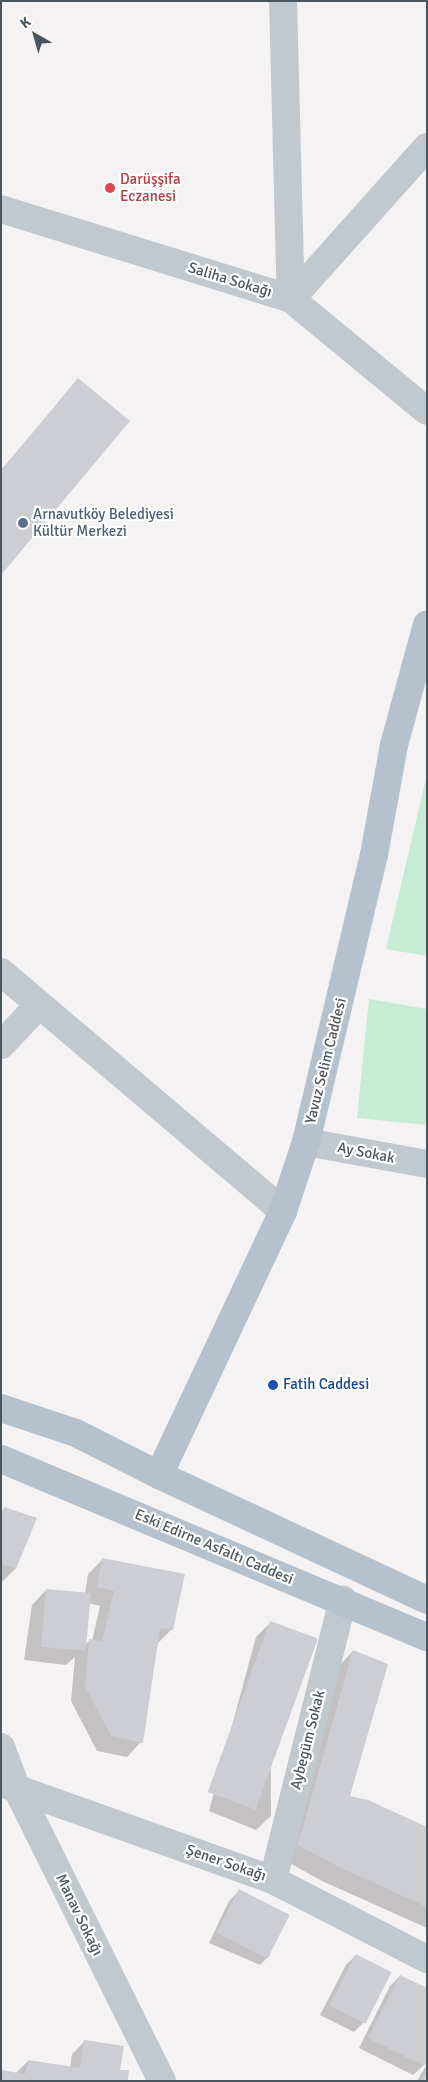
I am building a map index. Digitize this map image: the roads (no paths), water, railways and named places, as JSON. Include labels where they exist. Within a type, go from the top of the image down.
[{"type":"main road","name":"Yavuz Selim Caddesi","points":[[159,1475],[283,1211],[306,1142],[374,855],[394,745],[427,624]]},
{"type":"main road","points":[[1,1408],[76,1433],[159,1475],[427,1600]]},
{"type":"main road","name":"Eski Edirne Asfaltı Caddesi","points":[[1,1458],[427,1637]]},
{"type":"street","points":[[283,1],[291,299]]},
{"type":"street","points":[[291,299],[427,147]]},
{"type":"street","name":"Saliha Sokağı","points":[[1,209],[291,299],[427,411]]},
{"type":"street","points":[[1,972],[283,1211]]},
{"type":"street","points":[[1,1045],[39,1005]]},
{"type":"street","name":"Ay Sokak","points":[[306,1142],[427,1164]]},
{"type":"street","name":"Aybegüm Sokak","points":[[273,1880],[342,1600]]},
{"type":"street","name":"Manav Sokağı","points":[[1,1747],[9,1786],[162,2081]]},
{"type":"street","name":"Şener Sokağı","points":[[9,1786],[273,1880],[427,1959]]},
{"type":"place","name":"Darüşşifa Eczanesi","points":[[110,188]]},
{"type":"place","name":"Arnavutköy Belediyesi Kültür Merkezi","points":[[23,523]]},
{"type":"place","name":"Fatih Caddesi","points":[[273,1385]]}]
